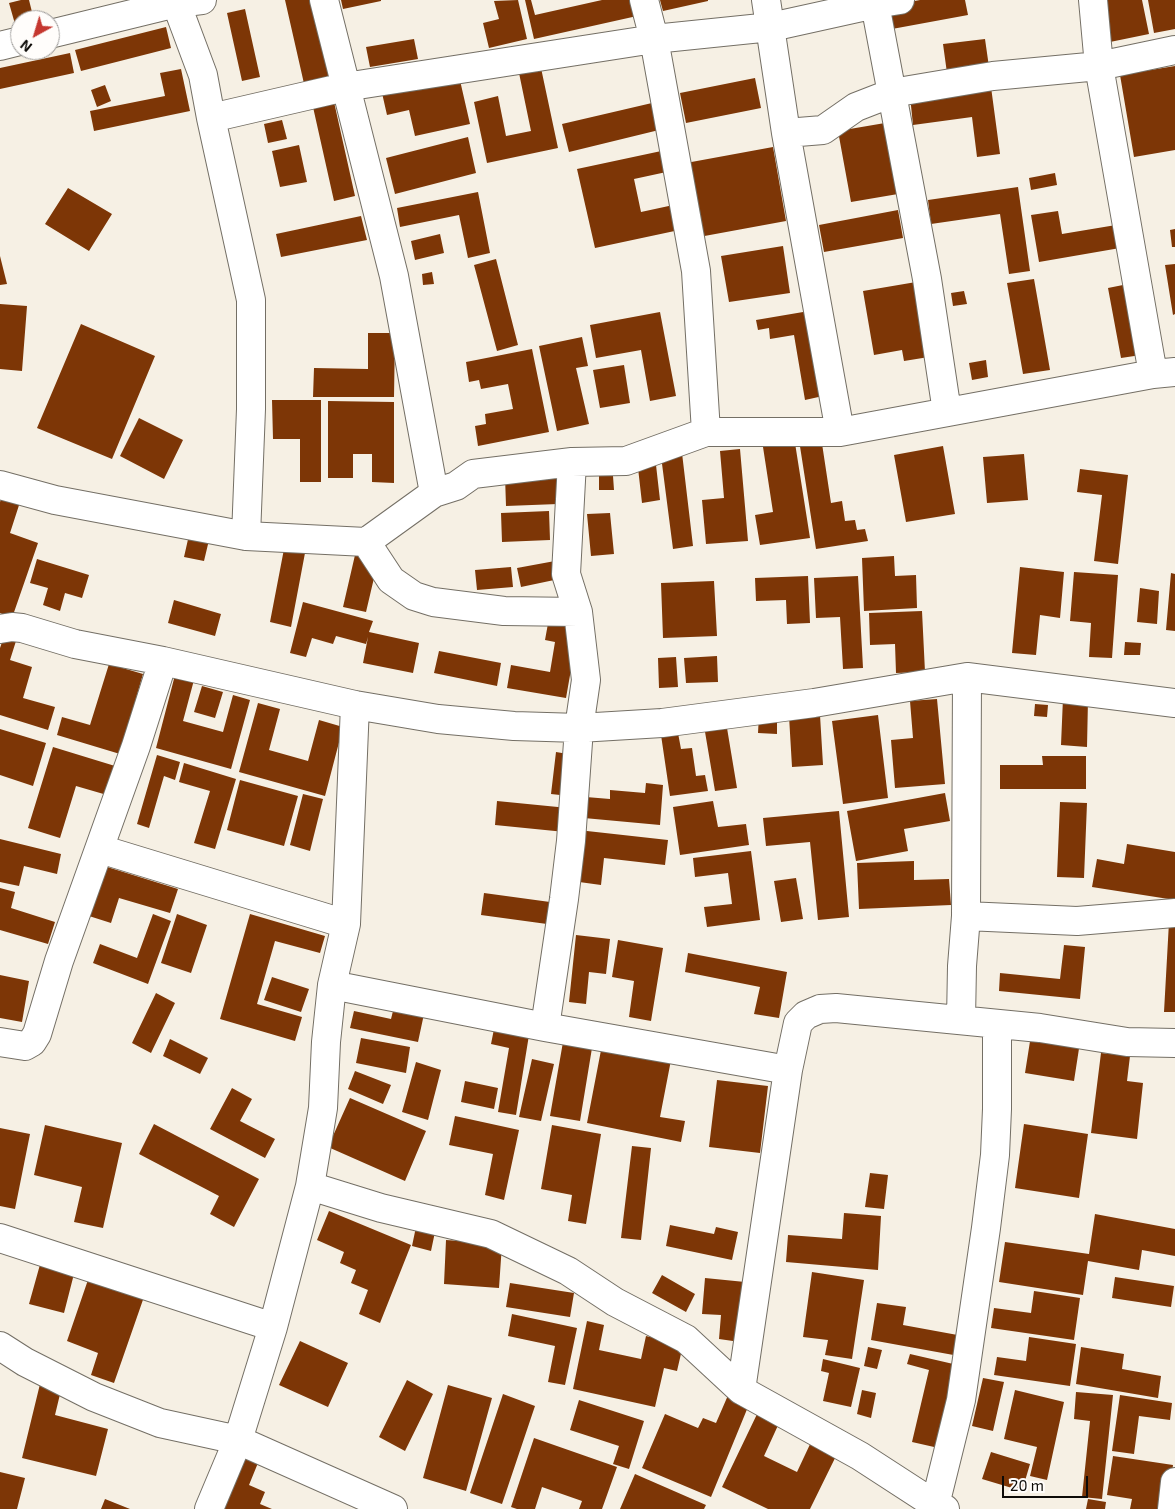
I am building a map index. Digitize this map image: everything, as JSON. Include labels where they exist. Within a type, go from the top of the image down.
[{"type":"street","points":[[324,0],[394,276],[434,493]]},
{"type":"street","points":[[644,0],[654,38],[696,271],[706,432]]},
{"type":"street","points":[[766,0],[772,28],[786,133],[840,432]]},
{"type":"street","points":[[0,485],[55,500],[246,536],[366,542],[409,509],[434,493],[456,486],[473,474],[572,462],[626,461],[706,432],[840,432],[1164,373],[1099,66],[1093,0]]},
{"type":"street","points":[[60,32],[185,1],[203,75],[251,300],[251,409],[246,536]]},
{"type":"street","points":[[211,118],[345,87],[654,38],[772,28],[887,2],[892,93],[926,279],[947,412]]},
{"type":"street","points":[[786,133],[823,130],[856,107],[892,93],[993,76],[1099,66],[1175,50]]},
{"type":"street","points":[[545,1027],[571,841],[580,728],[586,680],[578,612],[566,574],[572,462]]},
{"type":"street","points":[[366,542],[391,580],[420,598],[433,602],[504,611],[578,612]]},
{"type":"street","points":[[0,629],[22,628],[75,644],[163,661],[355,705],[438,719],[514,726],[580,728],[662,723],[814,703],[967,677],[1175,703]]},
{"type":"street","points":[[0,1042],[25,1046],[32,1042],[37,1034],[59,961],[136,746],[163,661]]},
{"type":"street","points":[[961,1020],[962,966],[966,916],[967,677]]},
{"type":"street","points":[[210,1509],[238,1440],[273,1327],[310,1186],[323,1108],[326,1042],[332,986],[346,924],[355,705]]},
{"type":"street","points":[[100,849],[346,924]]},
{"type":"street","points":[[966,916],[1076,922],[1175,913]]},
{"type":"street","points":[[332,986],[545,1027],[788,1070]]},
{"type":"street","points":[[741,1390],[788,1070],[798,1023],[806,1015],[820,1008],[836,1008],[1040,1028],[1127,1042],[1175,1043]]},
{"type":"street","points":[[310,1186],[381,1208],[491,1234],[568,1271],[615,1302],[686,1339],[741,1390],[860,1456],[938,1508],[961,1400],[986,1228],[996,1136],[997,1025]]},
{"type":"street","points":[[0,1238],[273,1327]]},
{"type":"street","points":[[0,1346],[25,1362],[94,1397],[152,1420],[238,1440],[393,1509]]},
{"type":"street","points":[[1172,1509],[1175,1482]]},
{"type":"building","points":[[29,0],[32,10],[11,10],[9,3]]},
{"type":"building","points":[[285,0],[312,0],[331,83],[305,88]]},
{"type":"building","points":[[341,0],[381,0],[381,1],[343,9]]},
{"type":"building","points":[[518,0],[527,39],[489,48],[483,23],[499,19],[494,1]]},
{"type":"building","points":[[525,0],[531,0],[535,15],[602,0],[634,0],[637,16],[534,39]]},
{"type":"building","points":[[660,0],[708,0],[708,1],[663,11]]},
{"type":"building","points":[[920,0],[965,0],[968,15],[892,29],[888,6]]},
{"type":"building","points":[[1101,0],[1142,0],[1149,34],[1110,42]]},
{"type":"building","points":[[1148,0],[1175,0],[1175,29],[1154,33]]},
{"type":"building","points":[[245,9],[260,77],[242,81],[227,13]]},
{"type":"building","points":[[166,27],[171,48],[81,71],[75,50]]},
{"type":"building","points":[[414,39],[418,59],[370,67],[366,47]]},
{"type":"building","points":[[985,39],[989,67],[947,73],[943,44]]},
{"type":"building","points":[[70,53],[74,73],[0,89],[0,68],[37,60],[60,60],[60,55]]},
{"type":"building","points":[[1175,66],[1175,150],[1134,157],[1120,75]]},
{"type":"building","points":[[541,68],[558,148],[487,163],[474,102],[498,96],[506,136],[531,131],[519,73]]},
{"type":"building","points":[[181,69],[190,111],[94,131],[90,111],[165,96],[160,73]]},
{"type":"building","points":[[459,76],[470,124],[415,136],[409,110],[387,115],[382,93]]},
{"type":"building","points":[[755,78],[761,108],[686,123],[680,93]]},
{"type":"building","points":[[105,85],[111,101],[97,107],[91,90]]},
{"type":"building","points":[[991,87],[1000,154],[977,157],[972,117],[913,125],[910,96]]},
{"type":"building","points":[[334,102],[355,196],[334,201],[313,107]]},
{"type":"building","points":[[652,103],[659,130],[569,152],[562,124]]},
{"type":"building","points":[[282,120],[287,139],[268,143],[264,124]]},
{"type":"building","points":[[885,123],[898,194],[851,202],[838,131]]},
{"type":"building","points":[[468,137],[476,173],[395,194],[386,158]]},
{"type":"building","points":[[299,145],[307,182],[280,187],[272,151]]},
{"type":"building","points":[[773,147],[786,221],[699,237],[686,163]]},
{"type":"building","points":[[666,150],[671,171],[634,179],[641,212],[678,204],[684,229],[595,248],[577,169]]},
{"type":"building","points":[[1055,173],[1057,185],[1031,190],[1029,178]]},
{"type":"building","points":[[1018,187],[1030,271],[1009,274],[1000,214],[931,224],[928,200]]},
{"type":"building","points":[[68,188],[112,214],[89,251],[45,224]]},
{"type":"building","points":[[478,192],[490,253],[468,258],[459,215],[400,227],[397,208]]},
{"type":"building","points":[[898,210],[903,238],[824,252],[819,225]]},
{"type":"building","points":[[1058,211],[1062,234],[1116,225],[1120,248],[1039,262],[1031,215]]},
{"type":"building","points":[[361,216],[367,240],[281,257],[276,234]]},
{"type":"building","points":[[1175,229],[1175,247],[1172,247],[1170,230]]},
{"type":"building","points":[[440,234],[444,253],[415,260],[411,241]]},
{"type":"building","points":[[783,246],[790,293],[729,302],[721,256]]},
{"type":"building","points":[[0,256],[7,284],[0,285]]},
{"type":"building","points":[[496,259],[518,345],[497,351],[474,265]]},
{"type":"building","points":[[1175,264],[1175,314],[1173,315],[1165,265]]},
{"type":"building","points":[[432,272],[434,284],[423,285],[422,274]]},
{"type":"building","points":[[1034,279],[1050,370],[1023,374],[1007,283]]},
{"type":"building","points":[[922,281],[935,356],[904,361],[902,350],[874,355],[863,291]]},
{"type":"building","points":[[1128,284],[1141,355],[1121,358],[1108,288]]},
{"type":"building","points":[[964,291],[967,304],[953,306],[951,293]]},
{"type":"building","points":[[0,304],[27,306],[22,371],[0,369]]},
{"type":"building","points":[[809,311],[823,396],[805,400],[794,335],[770,339],[769,328],[758,330],[756,320]]},
{"type":"building","points":[[660,312],[676,396],[650,401],[641,350],[596,358],[590,325]]},
{"type":"building","points":[[81,324],[155,356],[112,459],[37,428]]},
{"type":"building","points":[[368,333],[395,333],[394,397],[313,397],[314,368],[368,369]]},
{"type":"building","points":[[582,337],[588,366],[576,368],[589,424],[557,431],[539,346]]},
{"type":"building","points":[[532,349],[549,432],[478,446],[475,426],[486,424],[485,414],[513,409],[508,384],[481,389],[479,380],[469,382],[466,362]]},
{"type":"building","points":[[986,360],[988,377],[972,380],[969,363]]},
{"type":"building","points":[[624,365],[630,403],[600,408],[593,370]]},
{"type":"building","points":[[272,400],[321,400],[321,482],[300,482],[300,439],[273,439]]},
{"type":"building","points":[[328,401],[394,402],[394,483],[372,482],[372,454],[353,454],[353,478],[328,478]]},
{"type":"building","points":[[139,418],[183,440],[164,479],[120,456]]},
{"type":"building","points":[[821,437],[831,503],[842,501],[845,521],[855,520],[857,530],[865,529],[868,541],[816,549],[799,440]]},
{"type":"building","points":[[795,443],[810,538],[760,545],[755,515],[773,512],[763,447]]},
{"type":"building","points":[[943,446],[955,514],[906,522],[894,455]]},
{"type":"building","points":[[740,449],[748,541],[706,544],[702,500],[724,498],[720,451]]},
{"type":"building","points":[[682,453],[693,546],[673,549],[661,456]]},
{"type":"building","points":[[1024,454],[1028,500],[987,503],[983,457]]},
{"type":"building","points":[[656,465],[660,500],[642,503],[638,468]]},
{"type":"building","points":[[1080,469],[1128,475],[1118,564],[1094,561],[1102,495],[1077,492]]},
{"type":"building","points":[[556,474],[558,504],[506,506],[505,476]]},
{"type":"building","points":[[599,476],[613,476],[614,490],[599,490]]},
{"type":"building","points":[[3,493],[21,499],[10,533],[38,543],[12,618],[0,613],[0,502]]},
{"type":"building","points":[[549,511],[550,540],[502,542],[501,513]]},
{"type":"building","points":[[610,513],[614,554],[591,556],[587,514]]},
{"type":"building","points":[[189,535],[209,540],[204,561],[184,557]]},
{"type":"building","points":[[284,549],[305,553],[291,627],[270,622]]},
{"type":"building","points":[[355,555],[378,561],[366,612],[343,607]]},
{"type":"building","points":[[894,556],[895,576],[916,575],[917,608],[864,611],[862,558]]},
{"type":"building","points":[[37,559],[89,575],[82,598],[65,593],[60,611],[43,605],[48,588],[30,583]]},
{"type":"building","points":[[555,561],[559,579],[521,587],[517,568]]},
{"type":"building","points":[[511,567],[513,587],[477,590],[475,570]]},
{"type":"building","points":[[1020,567],[1064,572],[1060,618],[1040,615],[1036,655],[1012,653]]},
{"type":"building","points":[[1074,572],[1118,575],[1112,658],[1089,657],[1091,623],[1070,621]]},
{"type":"building","points":[[1171,573],[1175,574],[1175,631],[1166,630]]},
{"type":"building","points":[[808,576],[810,623],[787,624],[786,600],[756,601],[755,578]]},
{"type":"building","points":[[858,576],[863,668],[843,669],[840,617],[816,618],[814,578]]},
{"type":"building","points":[[714,581],[717,636],[663,638],[661,583]]},
{"type":"building","points":[[1140,588],[1159,591],[1157,624],[1137,622]]},
{"type":"building","points":[[174,600],[221,614],[215,636],[168,623]]},
{"type":"building","points":[[303,602],[373,621],[369,632],[419,643],[413,673],[363,663],[368,637],[366,644],[336,636],[333,644],[312,638],[306,657],[290,653]]},
{"type":"building","points":[[922,611],[925,672],[896,673],[895,644],[870,645],[869,613]]},
{"type":"building","points":[[549,618],[579,624],[566,698],[507,688],[511,665],[550,672],[555,642],[545,640]]},
{"type":"building","points":[[4,636],[16,641],[10,660],[32,667],[23,698],[55,707],[48,730],[0,715],[0,648]]},
{"type":"building","points":[[1125,642],[1141,643],[1140,655],[1124,655]]},
{"type":"building","points":[[439,651],[501,663],[497,686],[434,673]]},
{"type":"building","points":[[717,656],[718,682],[686,683],[684,658]]},
{"type":"building","points":[[676,657],[678,687],[659,688],[658,658]]},
{"type":"building","points":[[109,664],[143,674],[120,754],[57,735],[62,717],[90,725]]},
{"type":"building","points":[[175,675],[194,680],[183,721],[223,732],[233,695],[250,700],[231,769],[156,748]]},
{"type":"building","points":[[202,686],[223,692],[215,718],[194,712]]},
{"type":"building","points":[[1063,698],[1088,699],[1087,747],[1061,745]]},
{"type":"building","points":[[937,699],[945,784],[895,788],[891,740],[913,738],[910,701]]},
{"type":"building","points":[[258,703],[280,709],[269,750],[308,761],[319,720],[343,727],[325,796],[239,772]]},
{"type":"building","points":[[1035,704],[1048,705],[1047,717],[1034,716]]},
{"type":"building","points":[[759,715],[777,716],[777,734],[758,733]]},
{"type":"building","points":[[820,715],[823,765],[792,767],[789,716]]},
{"type":"building","points":[[878,715],[888,798],[843,804],[832,721]]},
{"type":"building","points":[[725,716],[737,788],[715,791],[703,720]]},
{"type":"building","points":[[0,729],[46,743],[33,786],[0,775]]},
{"type":"building","points":[[678,733],[681,749],[692,748],[696,776],[705,775],[708,791],[670,796],[661,735]]},
{"type":"building","points":[[53,747],[115,766],[107,795],[76,786],[60,838],[28,828]]},
{"type":"building","points":[[556,752],[574,755],[569,796],[551,794]]},
{"type":"building","points":[[157,755],[180,762],[175,780],[164,776],[149,828],[137,824]]},
{"type":"building","points":[[1042,756],[1086,756],[1086,789],[1000,789],[1000,765],[1043,765]]},
{"type":"building","points":[[184,763],[236,779],[215,849],[194,843],[210,791],[179,782]]},
{"type":"building","points":[[240,780],[298,796],[284,846],[227,830]]},
{"type":"building","points":[[646,783],[663,785],[660,825],[584,818],[586,797],[610,799],[610,790],[645,793]]},
{"type":"building","points":[[945,793],[950,821],[904,829],[908,851],[856,861],[847,811]]},
{"type":"building","points":[[303,794],[323,799],[310,851],[290,845]]},
{"type":"building","points":[[497,801],[568,808],[565,832],[495,825]]},
{"type":"building","points":[[713,801],[718,827],[746,824],[749,845],[680,855],[673,807]]},
{"type":"building","points":[[1060,802],[1087,803],[1084,878],[1057,877]]},
{"type":"building","points":[[839,811],[849,917],[818,920],[810,842],[766,846],[763,818]]},
{"type":"building","points":[[578,830],[668,840],[665,865],[604,858],[601,885],[572,881]]},
{"type":"building","points":[[0,839],[61,854],[57,874],[24,866],[19,886],[0,882]]},
{"type":"building","points":[[1127,844],[1175,852],[1175,900],[1092,887],[1097,859],[1124,864]]},
{"type":"building","points":[[751,851],[760,920],[707,927],[704,907],[732,904],[728,873],[695,877],[693,858]]},
{"type":"building","points":[[914,861],[914,880],[949,879],[951,905],[859,909],[857,863]]},
{"type":"building","points":[[104,866],[178,889],[170,913],[119,898],[111,923],[89,916]]},
{"type":"building","points":[[796,878],[803,919],[781,922],[774,881]]},
{"type":"building","points":[[0,888],[15,892],[11,908],[55,922],[48,944],[0,930]]},
{"type":"building","points":[[484,893],[550,902],[547,924],[481,915]]},
{"type":"building","points":[[153,914],[171,921],[148,984],[93,963],[100,944],[137,958]]},
{"type":"building","points":[[177,914],[207,925],[191,973],[161,963]]},
{"type":"building","points":[[250,914],[325,936],[320,953],[275,941],[257,1004],[302,1017],[295,1041],[220,1019]]},
{"type":"building","points":[[1169,922],[1175,922],[1175,1012],[1164,1012]]},
{"type":"building","points":[[576,935],[610,939],[606,974],[589,972],[586,1004],[569,1002]]},
{"type":"building","points":[[618,940],[663,948],[651,1021],[629,1017],[634,981],[612,977]]},
{"type":"building","points":[[1064,945],[1085,947],[1080,999],[999,991],[1000,973],[1060,979]]},
{"type":"building","points":[[688,953],[787,972],[779,1018],[754,1014],[760,987],[685,972]]},
{"type":"building","points":[[0,975],[29,981],[22,1022],[0,1018]]},
{"type":"building","points":[[272,977],[309,989],[301,1012],[264,1000]]},
{"type":"building","points":[[156,993],[175,1003],[151,1053],[132,1043]]},
{"type":"building","points":[[394,1007],[424,1014],[418,1042],[350,1028],[354,1011],[391,1019]]},
{"type":"building","points":[[494,1029],[529,1035],[516,1115],[498,1112],[509,1048],[491,1044]]},
{"type":"building","points":[[1031,1035],[1080,1042],[1074,1081],[1025,1073]]},
{"type":"building","points":[[361,1038],[410,1047],[406,1073],[356,1063]]},
{"type":"building","points":[[170,1039],[208,1058],[200,1074],[163,1056]]},
{"type":"building","points":[[563,1042],[592,1048],[580,1121],[550,1116]]},
{"type":"building","points":[[602,1045],[671,1060],[660,1117],[685,1121],[681,1142],[587,1123]]},
{"type":"building","points":[[1101,1053],[1130,1056],[1127,1081],[1143,1083],[1137,1139],[1091,1133]]},
{"type":"building","points":[[532,1059],[554,1064],[541,1121],[519,1117]]},
{"type":"building","points":[[416,1062],[441,1070],[428,1120],[402,1112]]},
{"type":"building","points":[[355,1071],[391,1085],[383,1104],[348,1089]]},
{"type":"building","points":[[717,1080],[768,1086],[760,1153],[709,1147]]},
{"type":"building","points":[[465,1081],[498,1088],[494,1109],[461,1102]]},
{"type":"building","points":[[232,1088],[252,1099],[240,1121],[275,1139],[265,1158],[210,1129]]},
{"type":"building","points":[[350,1098],[426,1131],[405,1181],[328,1147]]},
{"type":"building","points":[[455,1116],[519,1130],[504,1200],[485,1195],[493,1154],[449,1145]]},
{"type":"building","points":[[154,1124],[259,1179],[234,1227],[210,1214],[219,1196],[139,1154]]},
{"type":"building","points":[[1024,1124],[1088,1134],[1079,1198],[1015,1188]]},
{"type":"building","points":[[45,1125],[122,1143],[103,1228],[74,1222],[82,1187],[34,1175]]},
{"type":"building","points":[[552,1125],[601,1134],[586,1224],[568,1221],[572,1195],[541,1189]]},
{"type":"building","points":[[0,1128],[30,1134],[15,1209],[0,1206]]},
{"type":"building","points":[[632,1146],[651,1148],[641,1240],[621,1238]]},
{"type":"building","points":[[870,1173],[888,1175],[884,1209],[865,1207]]},
{"type":"building","points":[[329,1211],[411,1245],[380,1323],[359,1314],[368,1290],[351,1283],[356,1270],[340,1263],[344,1252],[317,1240]]},
{"type":"building","points":[[844,1213],[881,1216],[878,1270],[786,1262],[788,1235],[842,1239]]},
{"type":"building","points":[[1095,1214],[1175,1229],[1175,1256],[1142,1250],[1139,1270],[1088,1261],[1083,1295],[999,1282],[1005,1242],[1089,1254]]},
{"type":"building","points":[[670,1225],[714,1234],[716,1227],[738,1232],[732,1260],[666,1246]]},
{"type":"building","points":[[416,1227],[435,1232],[431,1251],[412,1246]]},
{"type":"building","points":[[446,1240],[502,1244],[499,1288],[444,1284]]},
{"type":"building","points":[[41,1261],[75,1270],[64,1313],[29,1304]]},
{"type":"building","points":[[812,1272],[864,1280],[852,1359],[825,1355],[828,1340],[803,1337]]},
{"type":"building","points":[[90,1274],[145,1294],[114,1383],[91,1375],[98,1353],[67,1341]]},
{"type":"building","points":[[662,1275],[695,1294],[686,1312],[652,1293]]},
{"type":"building","points":[[1115,1277],[1174,1286],[1171,1307],[1112,1298]]},
{"type":"building","points":[[705,1278],[745,1282],[740,1342],[719,1339],[721,1315],[702,1314]]},
{"type":"building","points":[[510,1283],[574,1293],[570,1317],[506,1307]]},
{"type":"building","points":[[1034,1291],[1080,1298],[1074,1340],[991,1328],[994,1308],[1031,1313]]},
{"type":"building","points":[[877,1303],[906,1307],[903,1325],[963,1336],[959,1356],[871,1340]]},
{"type":"building","points":[[512,1314],[577,1328],[565,1385],[548,1382],[555,1346],[508,1336]]},
{"type":"building","points":[[587,1321],[604,1325],[599,1350],[641,1359],[646,1336],[683,1345],[677,1371],[664,1368],[655,1407],[573,1389]]},
{"type":"building","points":[[1029,1337],[1076,1344],[1070,1386],[994,1375],[997,1357],[1026,1361]]},
{"type":"building","points":[[300,1341],[348,1363],[328,1407],[279,1385]]},
{"type":"building","points":[[868,1347],[882,1350],[877,1369],[864,1366]]},
{"type":"building","points":[[1081,1347],[1124,1354],[1122,1369],[1161,1376],[1158,1398],[1076,1384]]},
{"type":"building","points":[[910,1354],[962,1366],[943,1449],[912,1442],[929,1370],[907,1364]]},
{"type":"building","points":[[823,1359],[860,1368],[851,1407],[823,1401],[829,1373],[821,1371]]},
{"type":"building","points":[[983,1378],[1004,1382],[993,1431],[972,1426]]},
{"type":"building","points":[[407,1380],[433,1394],[405,1451],[379,1437]]},
{"type":"building","points":[[40,1384],[61,1390],[55,1415],[108,1429],[96,1476],[22,1458]]},
{"type":"building","points":[[448,1385],[492,1398],[466,1491],[423,1478]]},
{"type":"building","points":[[862,1390],[876,1393],[871,1418],[857,1414]]},
{"type":"building","points":[[1015,1390],[1064,1402],[1047,1480],[1030,1476],[1037,1447],[1004,1439]]},
{"type":"building","points":[[1076,1392],[1113,1395],[1102,1499],[1082,1497],[1090,1421],[1074,1419]]},
{"type":"building","points":[[729,1393],[750,1402],[711,1497],[642,1468],[665,1414],[698,1428],[703,1418],[716,1423]]},
{"type":"building","points":[[503,1394],[535,1406],[502,1504],[470,1493]]},
{"type":"building","points":[[1120,1395],[1172,1403],[1170,1420],[1139,1416],[1134,1454],[1112,1451]]},
{"type":"building","points":[[579,1400],[644,1421],[629,1469],[613,1464],[619,1446],[570,1430]]},
{"type":"building","points":[[759,1410],[780,1421],[764,1456],[797,1472],[812,1440],[838,1452],[810,1509],[768,1509],[722,1487]]},
{"type":"building","points":[[534,1438],[617,1467],[602,1509],[579,1509],[582,1501],[542,1487],[535,1509],[511,1507]]},
{"type":"building","points":[[991,1452],[1030,1464],[1022,1491],[982,1479]]},
{"type":"building","points":[[247,1453],[260,1458],[249,1485],[265,1492],[260,1504],[272,1509],[223,1509]]},
{"type":"building","points":[[1113,1456],[1173,1465],[1167,1509],[1130,1509],[1132,1499],[1107,1495]]},
{"type":"building","points":[[0,1472],[25,1478],[17,1509],[0,1509]]},
{"type":"building","points":[[635,1474],[706,1505],[704,1509],[620,1509]]},
{"type":"building","points":[[105,1499],[130,1509],[101,1509]]},
{"type":"building","points":[[1088,1499],[1106,1502],[1105,1509],[1086,1509]]}]
